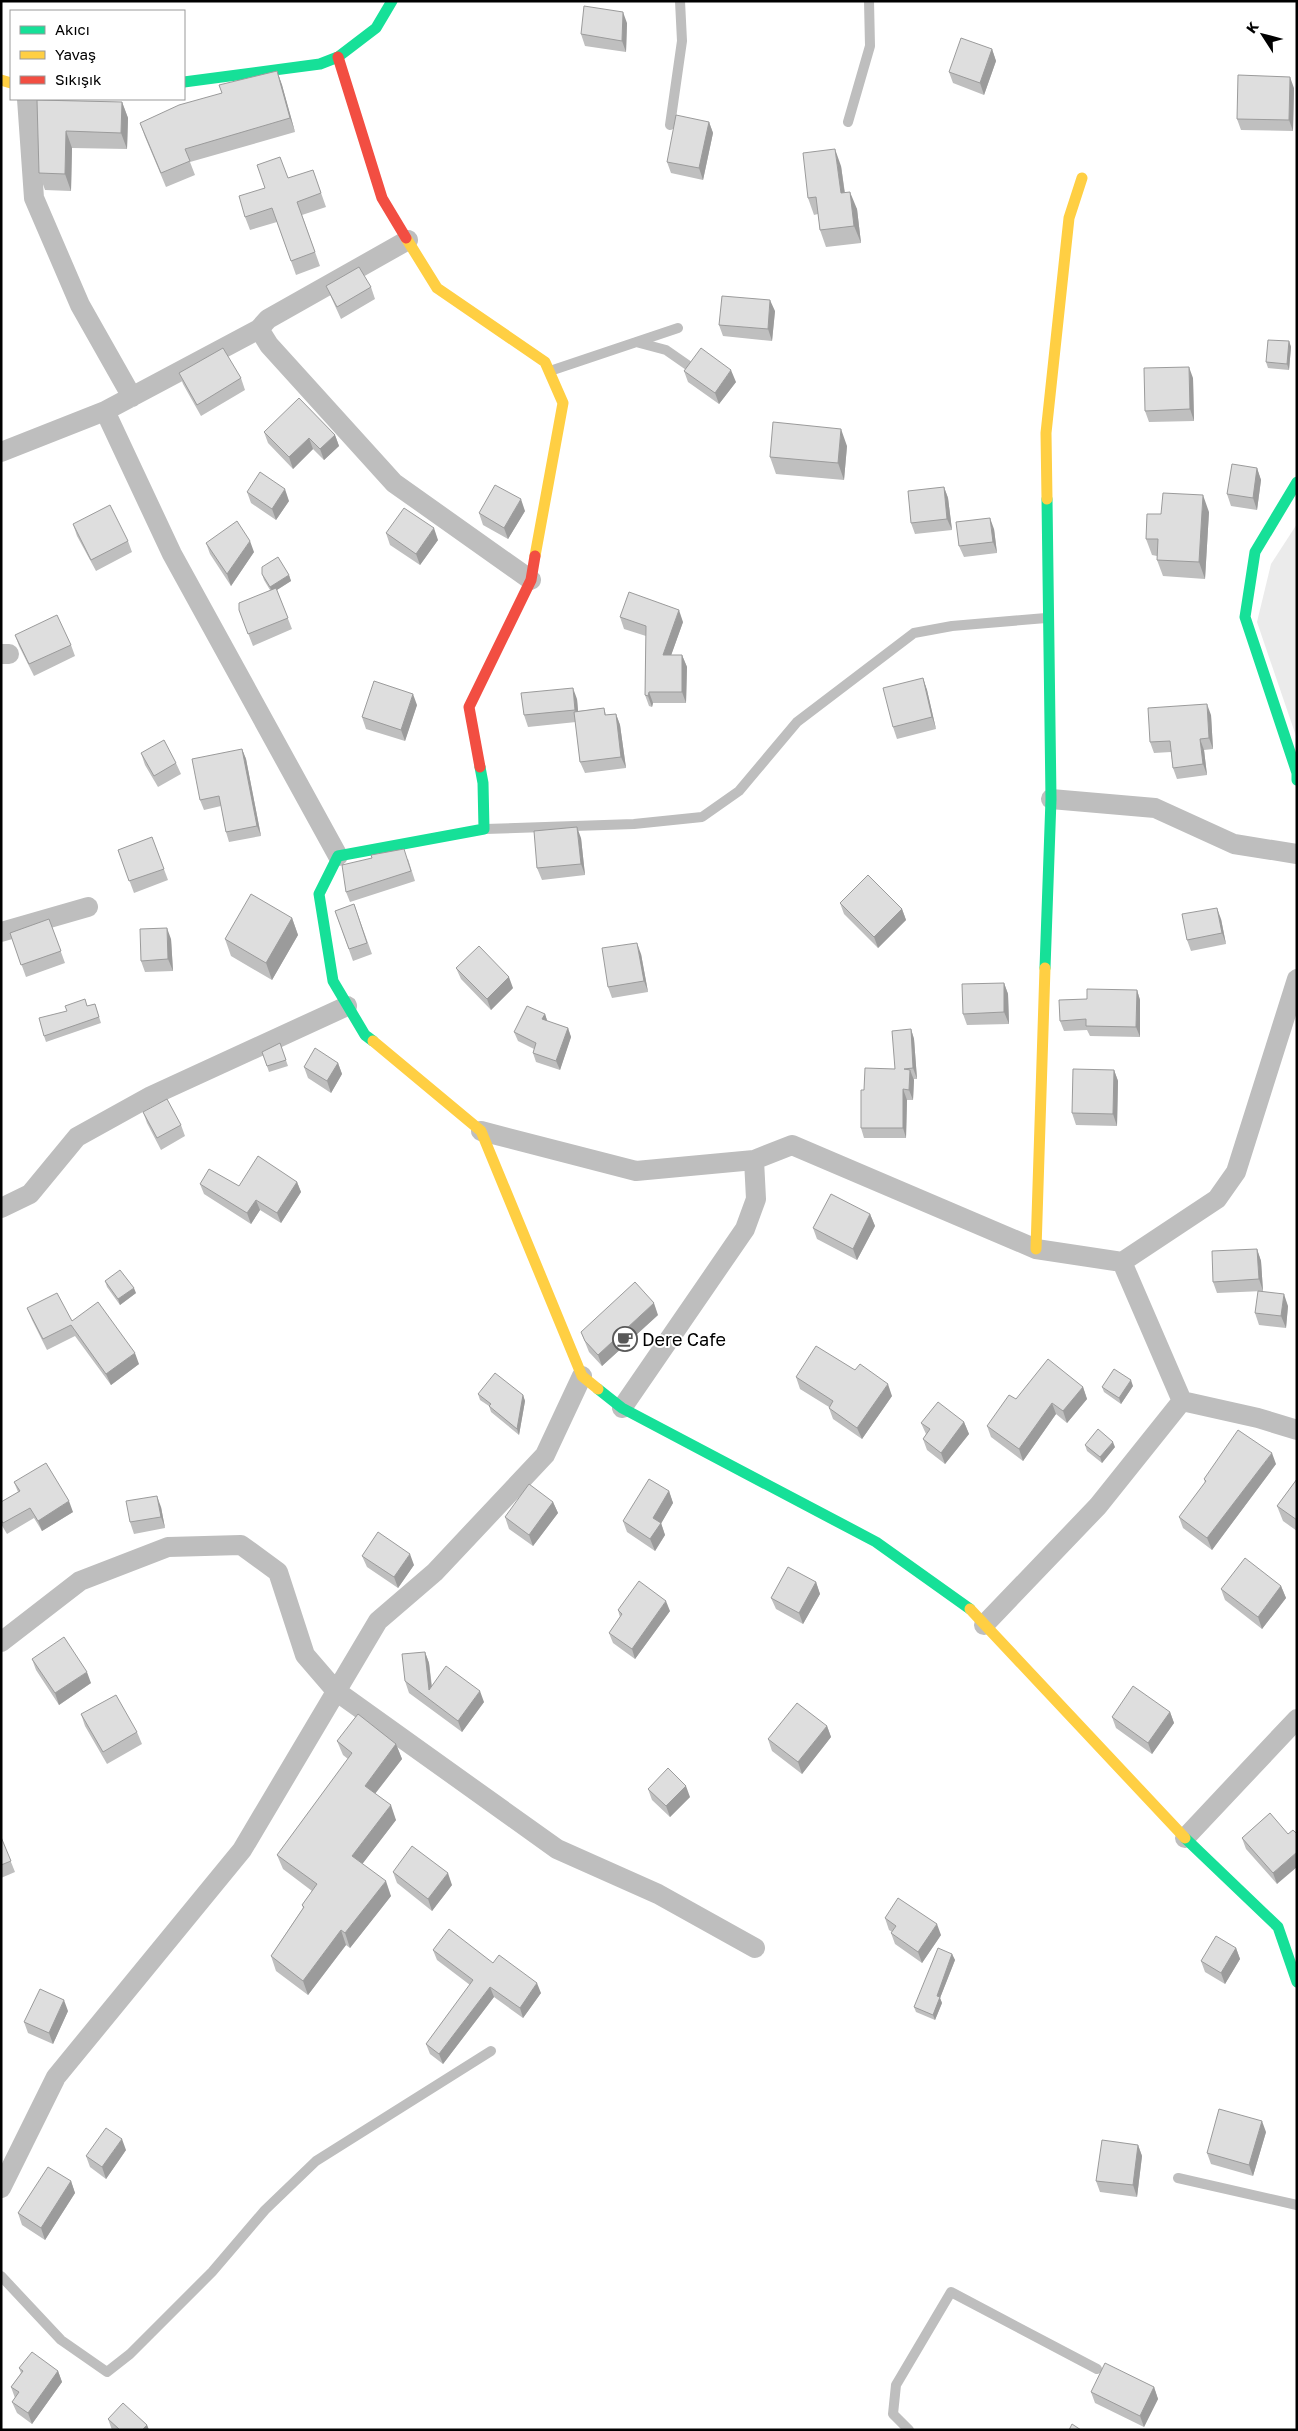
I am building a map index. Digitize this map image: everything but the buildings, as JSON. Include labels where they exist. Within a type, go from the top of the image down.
[{"type":"street","points":[[185,82],[320,64],[338,57],[376,28],[392,1]]},
{"type":"street","points":[[338,57],[382,198],[437,288],[545,362],[563,403],[531,580],[469,707],[483,783],[484,829],[338,856]]},
{"type":"street","points":[[27,100],[34,198],[80,305],[132,397]]},
{"type":"street","points":[[1036,1249],[1051,799],[1046,434],[1069,218],[1082,178]]},
{"type":"street","points":[[1,452],[105,411],[132,397],[259,328],[268,319],[408,240]]},
{"type":"street","points":[[259,328],[268,345],[394,483],[531,580]]},
{"type":"street","points":[[105,411],[172,554],[338,856]]},
{"type":"street","points":[[1297,482],[1255,552],[1245,617],[1297,780]]},
{"type":"street","points":[[1051,799],[1154,808],[1234,844],[1297,854]]},
{"type":"street","points":[[338,856],[319,894],[333,981],[365,1035],[481,1131],[636,1171],[754,1160],[792,1144],[1036,1249],[1122,1262],[1217,1199],[1236,1172],[1297,979]]},
{"type":"street","points":[[1,932],[88,907]]},
{"type":"street","points":[[1,1208],[30,1194],[78,1137],[151,1096],[347,1006]]},
{"type":"street","points":[[481,1131],[582,1376],[622,1408],[876,1542],[966,1605],[1185,1838],[1278,1927],[1297,1982]]},
{"type":"street","points":[[622,1408],[745,1228],[756,1199],[754,1160]]},
{"type":"street","points":[[1122,1262],[1182,1401]]},
{"type":"street","points":[[1,2188],[56,2076],[242,1850],[378,1621],[435,1572],[545,1455],[582,1376]]},
{"type":"street","points":[[1182,1401],[1258,1418],[1297,1430]]},
{"type":"street","points":[[984,1625],[1098,1506],[1182,1401]]},
{"type":"street","points":[[1,1642],[80,1581],[168,1547],[241,1545],[278,1572],[305,1655],[336,1691],[556,1850],[658,1894],[755,1948]]},
{"type":"street","points":[[1185,1838],[1297,1718]]},
{"type":"lane","points":[[670,125],[682,41],[680,1]]},
{"type":"lane","points":[[848,122],[870,46],[869,1]]},
{"type":"lane","points":[[549,371],[678,328]]},
{"type":"lane","points":[[635,342],[666,350],[689,366]]},
{"type":"lane","points":[[484,829],[634,824],[702,817],[739,791],[797,722],[914,633],[952,626],[1048,618]]},
{"type":"lane","points":[[1,2276],[62,2340],[107,2372],[130,2354],[205,2279],[265,2210],[316,2161],[491,2051]]},
{"type":"lane","points":[[1178,2178],[1297,2205]]},
{"type":"lane","points":[[909,2430],[893,2414],[896,2385],[951,2292],[1097,2369]]},
{"type":"shaded area","points":[[1297,524],[1297,739],[1257,622],[1271,564]]},
{"type":"traffic: fast","points":[[185,82],[320,64],[338,57],[376,28],[392,1]]},
{"type":"traffic: fast","points":[[1297,482],[1255,552],[1245,617],[1297,773],[1297,780]]},
{"type":"traffic: fast","points":[[1045,968],[1051,799],[1047,499]]},
{"type":"traffic: fast","points":[[373,1041],[365,1035],[333,981],[319,894],[338,856],[484,829],[483,783],[480,767]]},
{"type":"traffic: fast","points":[[598,1389],[622,1408],[876,1542],[970,1609]]},
{"type":"traffic: fast","points":[[1185,1838],[1278,1927],[1297,1982]]},
{"type":"traffic: slow","points":[[1,80],[10,83]]},
{"type":"traffic: slow","points":[[1047,499],[1046,433],[1069,218],[1082,178]]},
{"type":"traffic: slow","points":[[406,238],[437,288],[545,362],[563,403],[535,556]]},
{"type":"traffic: slow","points":[[1036,1249],[1045,968]]},
{"type":"traffic: slow","points":[[373,1041],[481,1131],[582,1376],[598,1389]]},
{"type":"traffic: slow","points":[[970,1609],[1185,1838]]},
{"type":"traffic: jam","points":[[338,57],[382,198],[406,238]]},
{"type":"traffic: jam","points":[[480,767],[469,707],[531,580],[535,556]]},
{"type":"place","name":"Dere Cafe","points":[[625,1339]]}]
